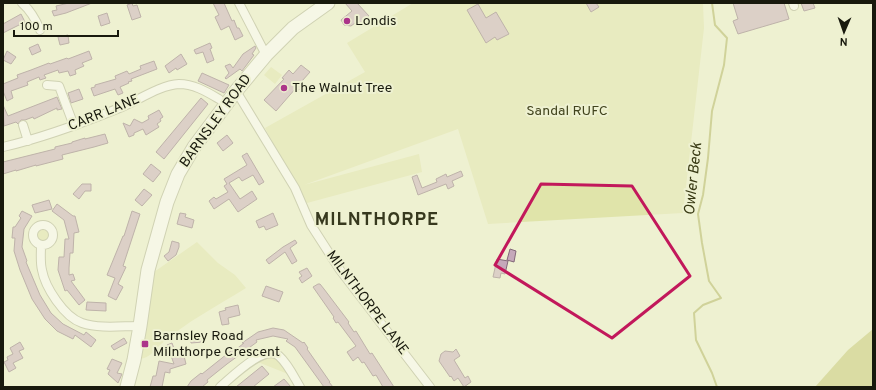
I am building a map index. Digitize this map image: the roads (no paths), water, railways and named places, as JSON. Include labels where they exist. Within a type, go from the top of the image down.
[{"type":"main road","name":"BARNSLEY ROAD","points":[[127,387],[134,360],[148,270],[167,202],[178,174],[194,147],[236,91],[266,55],[293,28],[328,3]]},
{"type":"street","points":[[22,3],[39,19],[40,30]]},
{"type":"street","points":[[239,3],[266,55]]},
{"type":"street","points":[[174,76],[179,84]]},
{"type":"street","points":[[47,85],[60,83],[74,126]]},
{"type":"street","name":"CARR LANE","points":[[3,147],[28,141],[74,126],[119,109],[158,90],[179,84],[200,89],[219,98]]},
{"type":"street","name":"MILNTHORPE LANE","points":[[236,91],[295,188],[311,225],[340,270],[430,387]]},
{"type":"street","points":[[23,125],[28,141]]},
{"type":"street","points":[[41,245],[40,258],[46,283],[69,316],[80,323],[93,326],[140,326]]},
{"type":"street","points":[[220,387],[253,360],[266,353],[278,355],[300,387]]},
{"type":"waterway","name":"Owler Beck","points":[[712,3],[715,25],[727,38],[724,65],[712,111],[703,195],[698,214],[709,281],[721,298],[703,305],[694,313],[696,340],[717,387]]},
{"type":"place","name":"Londis","points":[[347,21]]},
{"type":"place","name":"The Walnut Tree","points":[[284,88]]},
{"type":"place","name":"Barnsley Road Milnthorpe Crescent","points":[[145,344]]},
{"type":"district","name":"MILNTHORPE","points":[[377,220]]},
{"type":"park label","name":"Sandal RUFC","points":[[567,111]]}]
